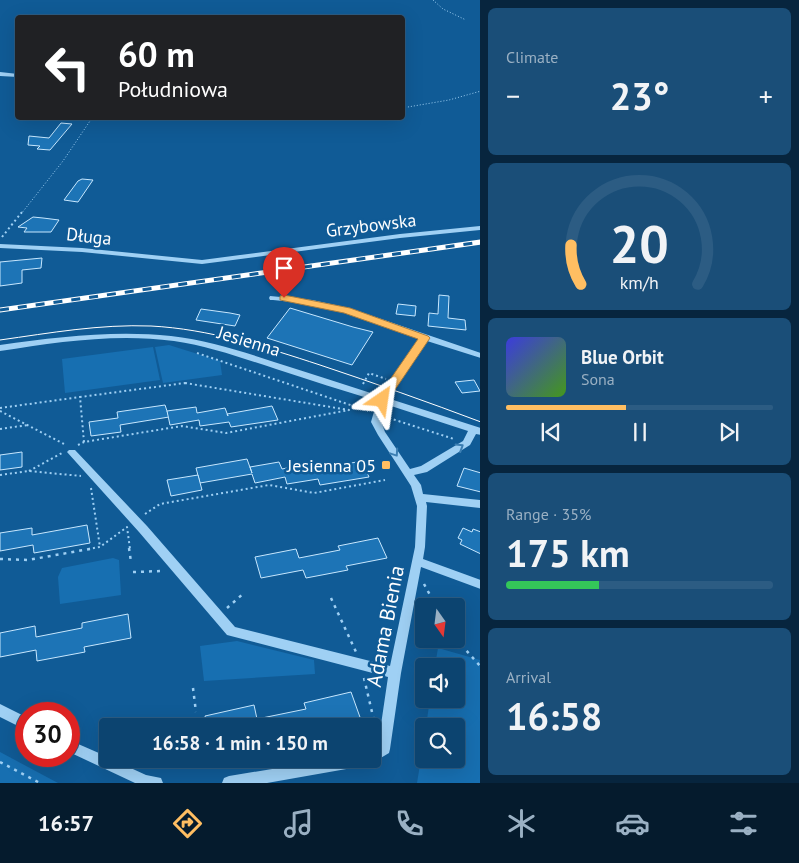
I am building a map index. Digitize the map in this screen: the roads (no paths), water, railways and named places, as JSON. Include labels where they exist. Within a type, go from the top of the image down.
[{"type":"street","points":[[0,74],[15,76]]},
{"type":"street","name":"Grzybowska","points":[[176,261],[209,262],[400,236],[480,228]]},
{"type":"street","name":"Długa","points":[[0,246],[82,250],[176,261]]},
{"type":"street","points":[[273,298],[312,302],[346,310],[480,356]]},
{"type":"street","name":"Jesienna","points":[[0,348],[98,335],[138,335],[176,338],[215,346],[477,431]]},
{"type":"street","points":[[382,400],[424,338]]},
{"type":"street","name":"Adama Bienia","points":[[381,751],[384,749],[395,673],[416,564],[422,506],[416,485],[381,433],[376,422],[382,400]]},
{"type":"street","points":[[408,473],[424,469],[467,443],[477,431]]},
{"type":"street","points":[[74,449],[231,631],[395,673]]},
{"type":"street","points":[[419,497],[480,504]]},
{"type":"street","points":[[416,564],[480,585]]},
{"type":"street","points":[[0,710],[15,718]]},
{"type":"street","points":[[80,751],[145,781],[156,783]]},
{"type":"street","points":[[229,783],[316,768]]},
{"type":"tram line","points":[[0,340],[113,326],[151,326],[194,331],[237,340],[299,358],[480,422]]},
{"type":"railway","points":[[0,310],[480,242]]},
{"type":"place","name":"Jesienna 05","points":[[386,465]]}]
